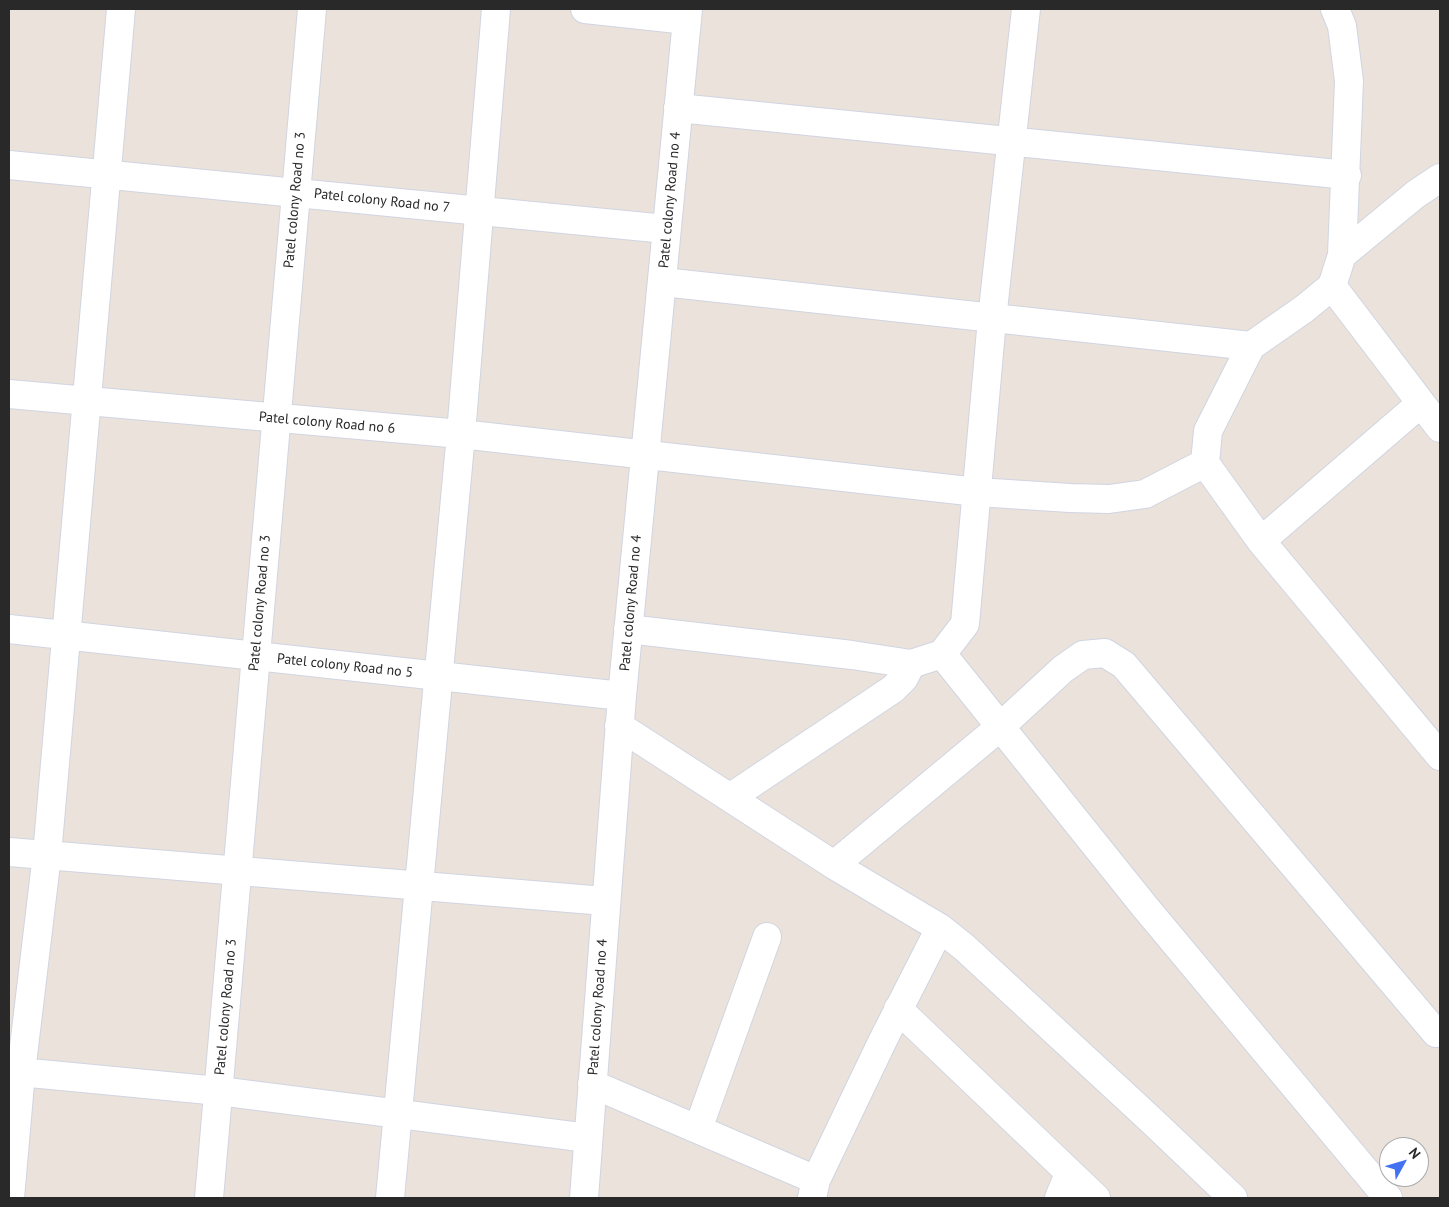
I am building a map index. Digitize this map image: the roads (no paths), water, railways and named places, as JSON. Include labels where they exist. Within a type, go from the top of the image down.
[{"type":"street","points":[[10,1198],[15,1072],[47,855],[121,9]]},
{"type":"street","name":"Patel colony Road no 3","points":[[209,1198],[312,9]]},
{"type":"street","points":[[390,1198],[396,1114],[481,211],[496,9]]},
{"type":"street","points":[[585,9],[688,14]]},
{"type":"street","points":[[628,629],[852,655],[912,664],[942,654],[965,624],[992,318],[1026,9]]},
{"type":"street","name":"Patel colony Road no 4","points":[[584,1198],[619,726],[688,14]]},
{"type":"street","points":[[1338,18],[1349,81],[1347,175],[1342,256],[1332,286],[1304,309],[1251,346],[1208,431],[1205,463],[1261,541],[1437,747]]},
{"type":"street","points":[[678,108],[1347,175]]},
{"type":"street","name":"Patel colony Road no 7","points":[[9,165],[666,230]]},
{"type":"street","points":[[1342,256],[1416,194],[1440,178]]},
{"type":"street","points":[[663,282],[1174,336],[1251,346]]},
{"type":"street","points":[[1332,286],[1440,428]]},
{"type":"street","name":"Patel colony Road no 6","points":[[9,394],[461,434],[977,492],[1070,498],[1118,498],[1145,494],[1205,463]]},
{"type":"street","points":[[1261,541],[1420,404]]},
{"type":"street","name":"Patel colony Road no 5","points":[[9,629],[622,696]]},
{"type":"street","points":[[834,865],[1000,727],[1063,669],[1083,654],[1105,652],[1124,665],[1436,1033]]},
{"type":"street","points":[[942,654],[1145,907],[1388,1198]]},
{"type":"street","points":[[731,797],[893,689],[904,678],[912,664]]},
{"type":"street","points":[[619,726],[834,865],[940,928],[965,948],[1233,1198]]},
{"type":"street","points":[[9,852],[606,901]]},
{"type":"street","points":[[592,1084],[698,1129],[814,1189],[898,1009],[940,928]]},
{"type":"street","points":[[698,1129],[767,937]]},
{"type":"street","points":[[898,1009],[1064,1186],[1096,1198]]},
{"type":"street","points":[[15,1072],[219,1091],[588,1138]]},
{"type":"street","points":[[1359,1198],[1364,1169]]}]
